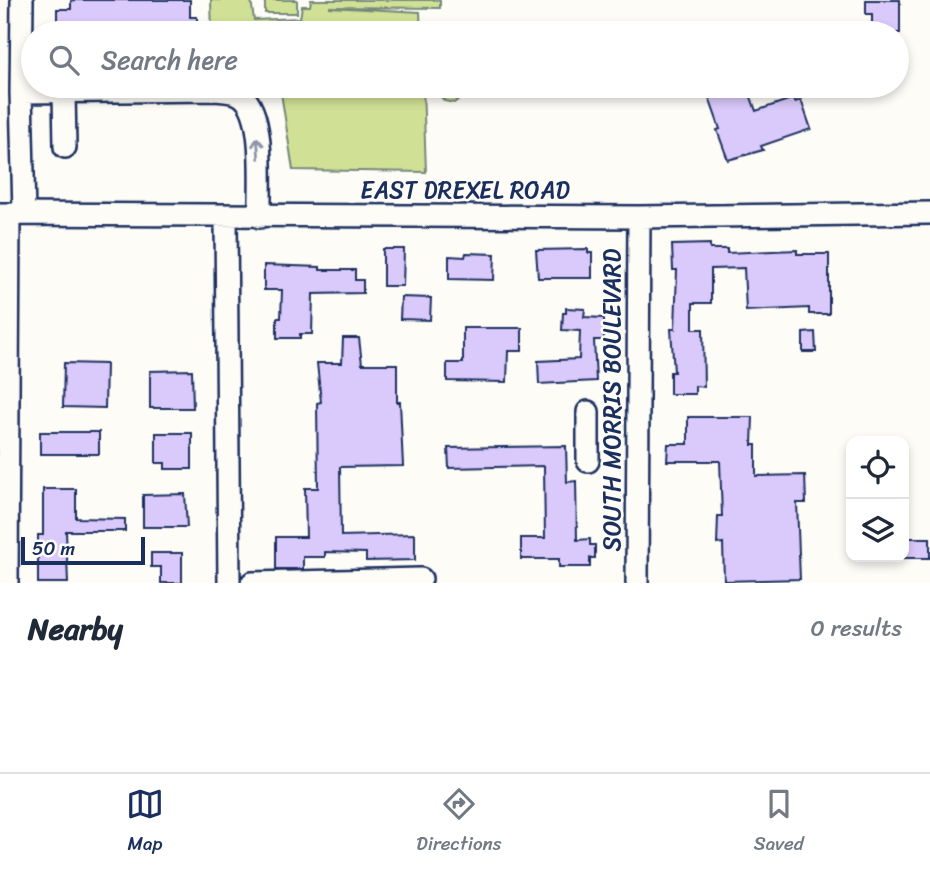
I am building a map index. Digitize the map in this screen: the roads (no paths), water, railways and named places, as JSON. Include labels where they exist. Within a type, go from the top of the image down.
[{"type":"street","points":[[22,0],[22,21]]},
{"type":"street","points":[[7,583],[11,214],[21,92]]},
{"type":"street","points":[[64,98],[65,148]]},
{"type":"street","points":[[246,98],[254,114],[260,152],[260,216]]},
{"type":"street","name":"EAST DREXEL ROAD","points":[[11,214],[639,216],[930,213]]},
{"type":"street","points":[[226,216],[229,583]]},
{"type":"street","name":"SOUTH MORRIS BOULEVARD","points":[[636,583],[639,216]]},
{"type":"street","points":[[588,412],[588,461]]},
{"type":"street","points":[[252,583],[421,579]]}]
